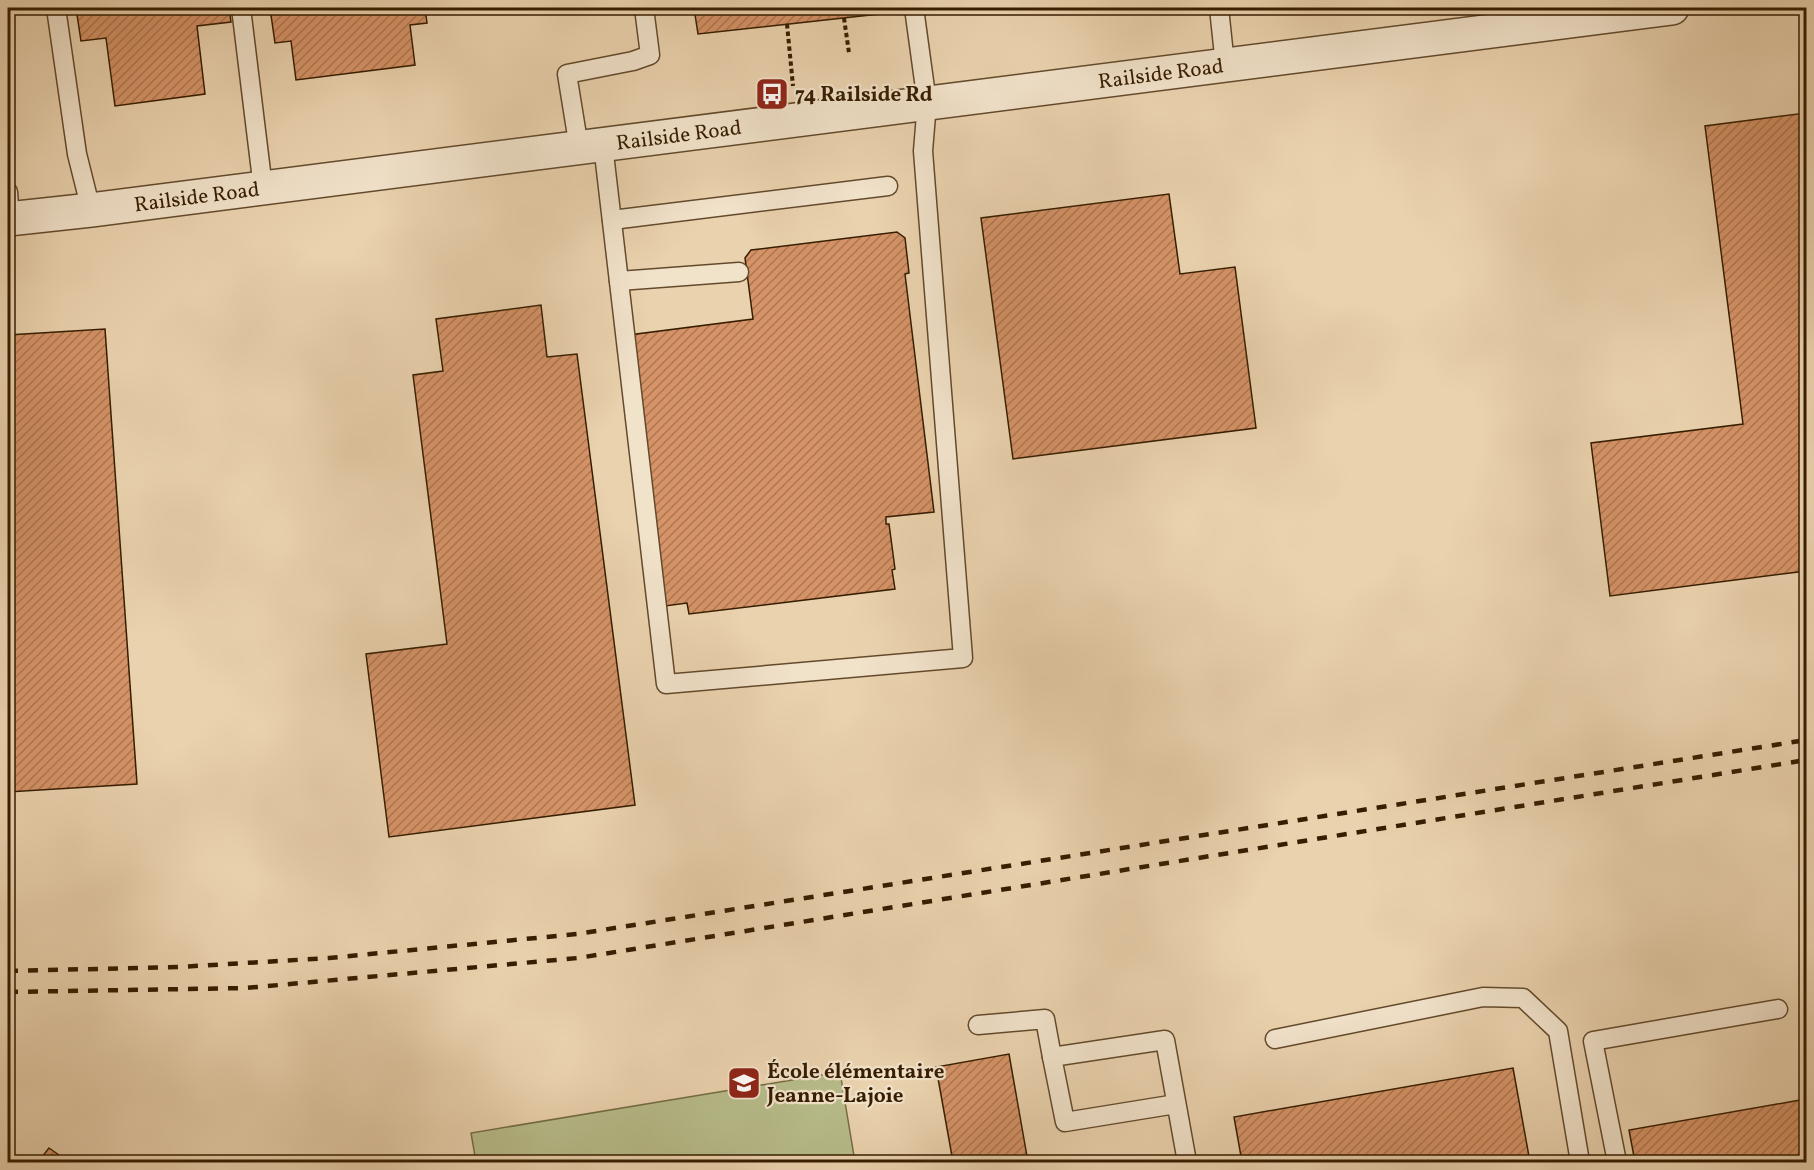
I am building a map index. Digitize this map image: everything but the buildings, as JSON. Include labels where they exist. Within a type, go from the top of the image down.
[{"type":"street","name":"Railside Road","points":[[8,210],[91,210],[1225,65],[1590,13],[1652,9]]},
{"type":"lane","points":[[56,8],[77,154],[91,210]]},
{"type":"lane","points":[[240,8],[263,188]]},
{"type":"lane","points":[[644,8],[650,55],[633,61],[567,74],[612,220],[666,684],[963,658],[922,151],[927,103],[914,8]]},
{"type":"lane","points":[[1219,8],[1225,65]]},
{"type":"lane","points":[[612,220],[888,186]]},
{"type":"lane","points":[[619,281],[739,272]]},
{"type":"lane","points":[[1275,1039],[1483,997],[1523,998],[1558,1031],[1580,1162]]},
{"type":"lane","points":[[1617,1162],[1593,1041],[1778,1009]]},
{"type":"lane","points":[[978,1025],[1045,1019],[1065,1122],[1176,1104]]},
{"type":"lane","points":[[1052,1057],[1165,1040],[1187,1162]]},
{"type":"path","points":[[844,18],[849,53]]},
{"type":"path","points":[[787,24],[796,120]]},
{"type":"green space","points":[[840,1072],[855,1162],[476,1162],[471,1133]]},
{"type":"railway","points":[[8,971],[179,967],[329,958],[577,934],[1806,740]]},
{"type":"railway","points":[[8,992],[246,988],[578,958],[1806,760]]},
{"type":"place","name":"74 Railside Rd","points":[[772,94]]},
{"type":"place","name":"École élémentaire Jeanne-Lajoie","points":[[744,1083]]}]
